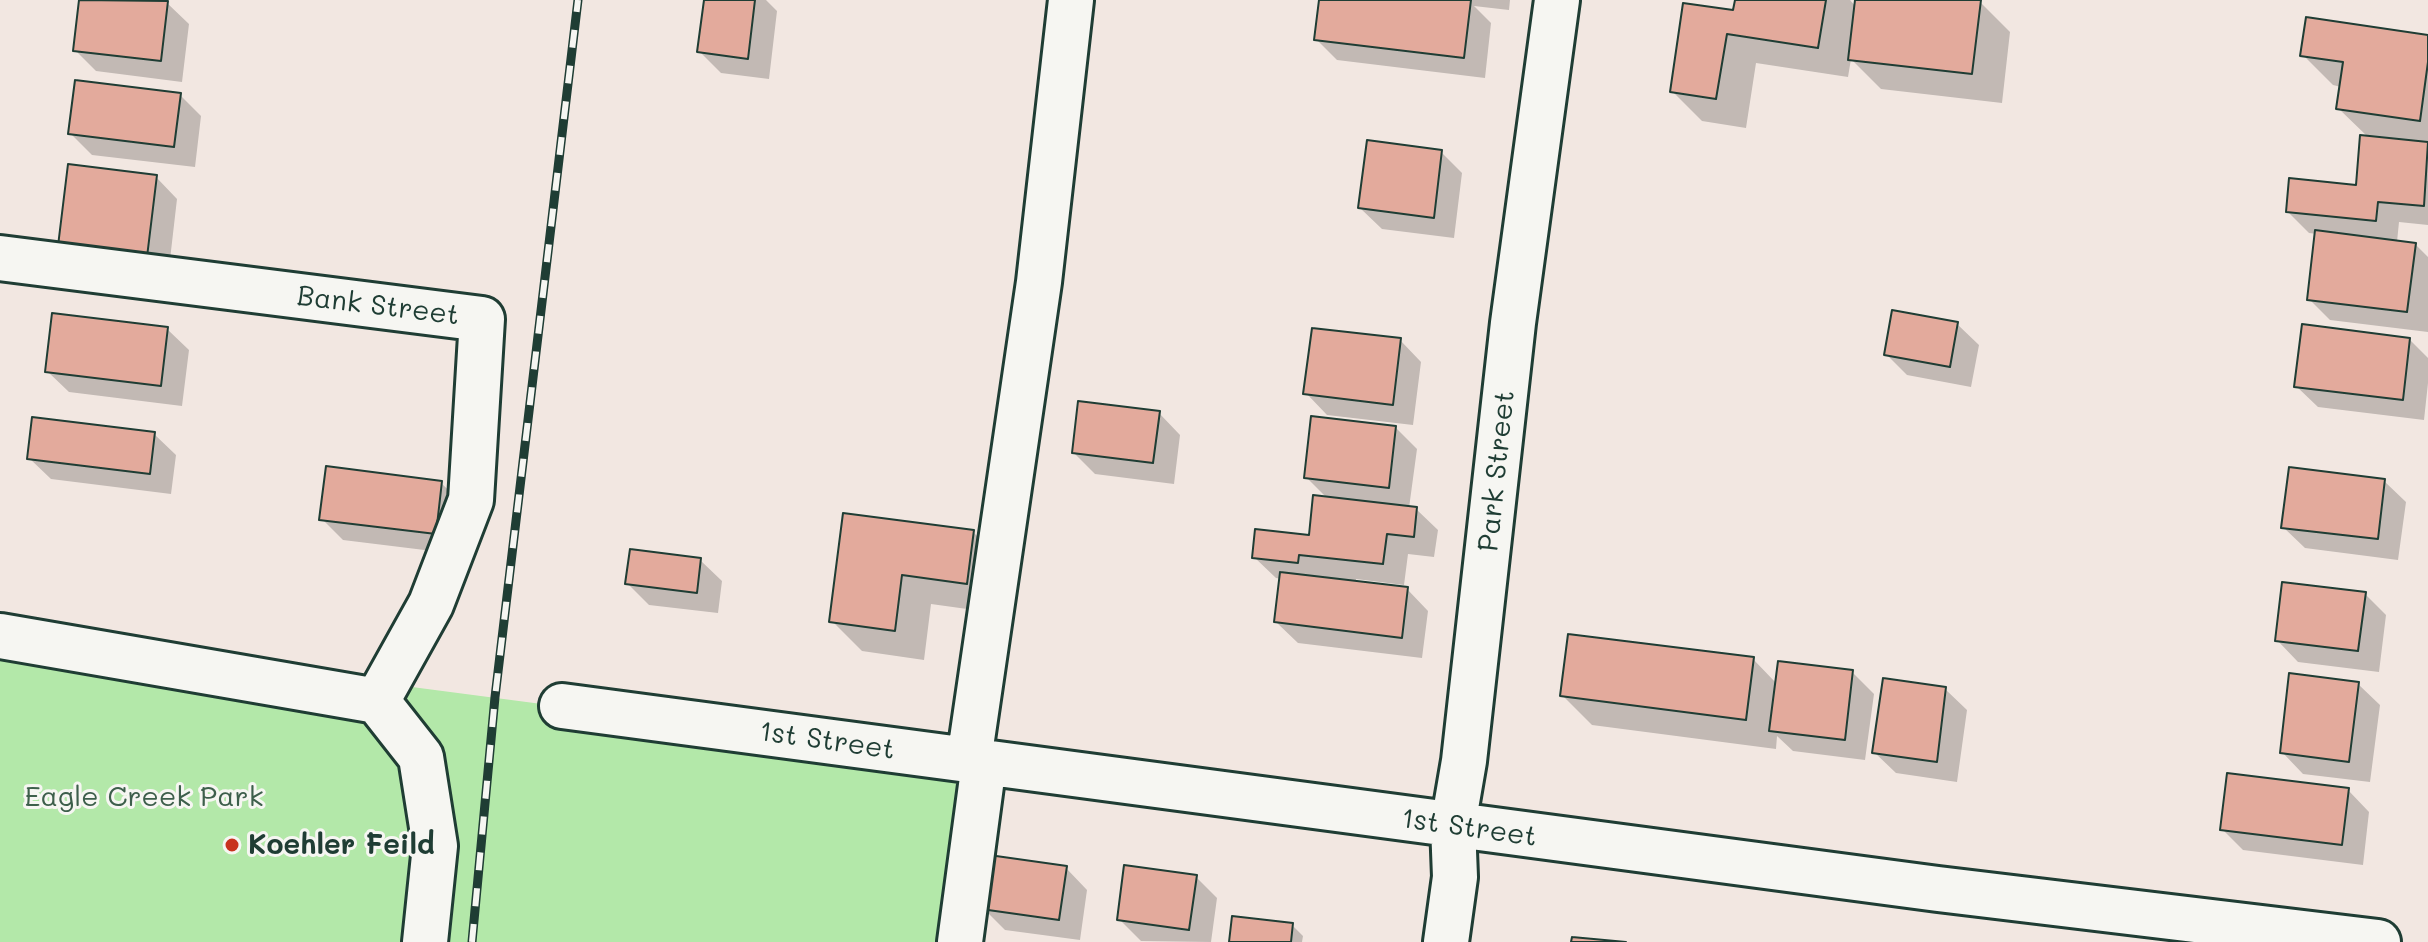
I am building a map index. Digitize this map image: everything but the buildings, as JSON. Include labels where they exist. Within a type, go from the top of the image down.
[{"type":"street","points":[[960,942],[976,761],[1041,271],[1071,0]]},
{"type":"street","name":"Park Street","points":[[1446,942],[1455,877],[1453,825],[1464,761],[1517,292],[1557,0]]},
{"type":"street","name":"Bank Street","points":[[0,258],[482,319],[471,500],[431,604],[377,701]]},
{"type":"street","points":[[0,636],[377,701],[421,757],[435,846],[425,942]]},
{"type":"street","name":"1st Street","points":[[562,706],[1954,891],[2378,942]]},
{"type":"green space","name":"Eagle Creek Park","points":[[0,633],[969,760],[961,942],[0,942]]},
{"type":"railway","points":[[472,942],[495,697],[578,0]]},
{"type":"place","name":"Koehler Feild","points":[[232,845]]}]
